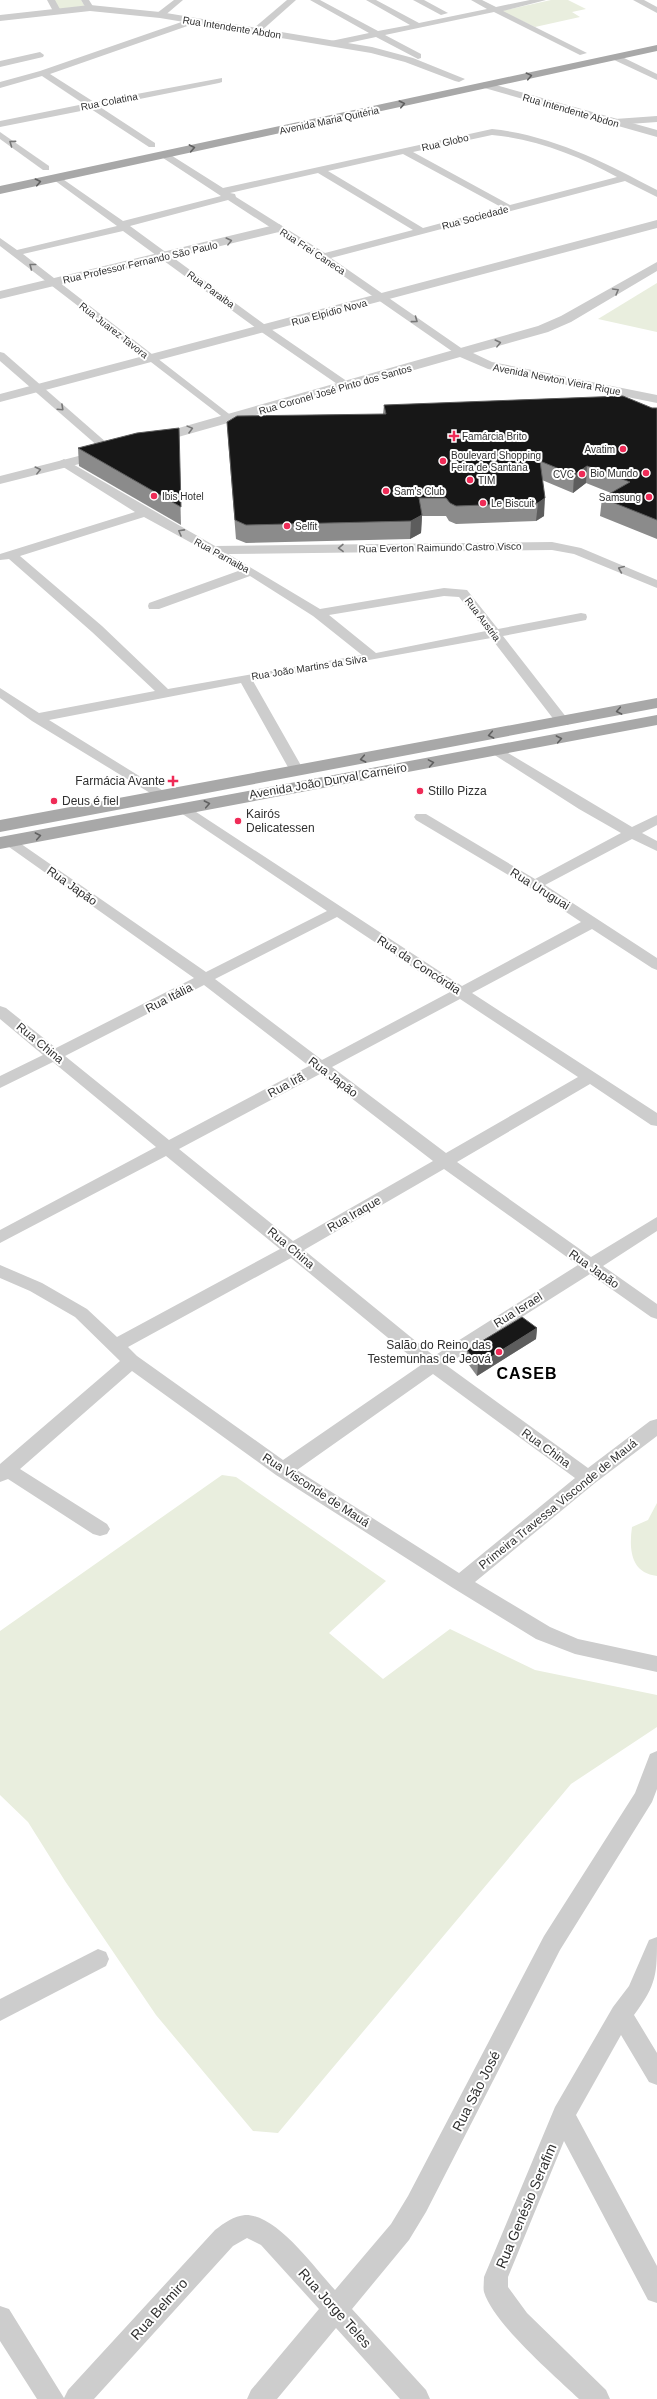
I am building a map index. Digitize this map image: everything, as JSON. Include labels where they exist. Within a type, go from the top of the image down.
[{"type":"main road","name":"Avenida Maria Quitéria","points":[[8,176],[657,36]]},
{"type":"main road","name":"Avenida Maria Quitéria","points":[[0,190],[163,154],[304,126],[657,48]]},
{"type":"main road","points":[[286,116],[304,120],[304,126]]},
{"type":"main road","name":"Avenida João Durval Carneiro","points":[[0,826],[160,795],[563,722],[657,703]]},
{"type":"main road","name":"Avenida João Durval Carneiro","points":[[4,842],[347,777],[498,751],[657,720]]},
{"type":"street","points":[[51,0],[57,11]]},
{"type":"street","points":[[160,15],[179,0]]},
{"type":"street","points":[[257,30],[292,0]]},
{"type":"street","points":[[314,0],[418,56]]},
{"type":"street","points":[[370,0],[417,25]]},
{"type":"street","points":[[417,0],[444,13]]},
{"type":"street","points":[[475,0],[583,53]]},
{"type":"street","points":[[334,43],[542,0]]},
{"type":"street","points":[[637,0],[657,10]]},
{"type":"street","name":"Rua Intendente Abdon","points":[[0,18],[57,11],[87,4],[334,43],[409,60],[459,79]]},
{"type":"street","points":[[0,85],[43,73],[193,21]]},
{"type":"street","points":[[0,64],[40,55]]},
{"type":"street","points":[[615,57],[657,77]]},
{"type":"street","points":[[43,73],[152,145]]},
{"type":"street","points":[[0,76],[10,82]]},
{"type":"street","name":"Rua Colatina","points":[[0,124],[219,80]]},
{"type":"street","name":"Rua Intendente Abdon","points":[[486,85],[657,134]]},
{"type":"street","points":[[615,122],[657,119]]},
{"type":"street","name":"Rua Globo","points":[[16,253],[124,226],[228,194],[318,170],[481,133],[502,132],[531,139],[588,157],[657,194]]},
{"type":"street","points":[[0,135],[46,168]]},
{"type":"street","points":[[404,151],[509,208]]},
{"type":"street","name":"Rua Frei Caneca","points":[[163,154],[228,194],[323,257],[383,297],[460,352]]},
{"type":"street","points":[[318,170],[421,231]]},
{"type":"street","name":"Rua Paraiba","points":[[57,178],[166,256],[264,329],[347,386]]},
{"type":"street","name":"Rua Sociedade","points":[[323,257],[628,178]]},
{"type":"street","name":"Rua Elpídio Nova","points":[[0,398],[657,224]]},
{"type":"street","name":"Rua Professor Fernando São Paulo","points":[[0,295],[279,228]]},
{"type":"street","name":"Rua Juarez Tavora","points":[[0,240],[229,418]]},
{"type":"street","name":"Rua Coronel José Pinto dos Santos","points":[[141,443],[347,386],[460,352],[518,351],[566,319],[657,266]]},
{"type":"street","points":[[420,364],[484,364],[492,357],[518,351]]},
{"type":"street","name":"Avenida Newton Vieira Rique","points":[[518,351],[542,367],[657,391]]},
{"type":"street","name":"Avenida Newton Vieira Rique","points":[[460,352],[484,364],[657,399]]},
{"type":"street","points":[[0,355],[111,452]]},
{"type":"street","points":[[0,480],[126,447]]},
{"type":"street","name":"Rua Parnaiba","points":[[64,463],[145,512],[216,550],[318,613],[373,657]]},
{"type":"street","points":[[5,556],[76,536],[145,512]]},
{"type":"street","name":"Rua Everton Raimundo Castro Visco","points":[[216,550],[552,546],[577,551],[657,584]]},
{"type":"street","points":[[5,556],[97,629],[165,693]]},
{"type":"street","points":[[154,606],[251,571]]},
{"type":"street","name":"Rua Austria","points":[[318,613],[444,592],[458,592],[468,597],[494,635],[546,697],[563,722]]},
{"type":"street","name":"Rua João Martins da Silva","points":[[37,718],[245,678],[373,657],[581,618]]},
{"type":"street","points":[[245,678],[296,770]]},
{"type":"street","points":[[0,692],[37,718],[160,795]]},
{"type":"street","points":[[498,751],[584,806],[657,847]]},
{"type":"street","name":"Rua da Concórdia","points":[[182,809],[336,912],[463,993],[657,1121]]},
{"type":"street","name":"Rua Uruguai","points":[[421,817],[535,885],[657,965]]},
{"type":"street","points":[[535,885],[657,818]]},
{"type":"street","name":"Rua Japão","points":[[4,842],[205,979],[446,1162],[589,1266],[657,1313]]},
{"type":"street","name":"Rua Itália","points":[[0,1084],[336,912]]},
{"type":"street","name":"Rua Irã","points":[[0,1237],[168,1146],[463,993],[593,922]]},
{"type":"street","name":"Rua China","points":[[0,1010],[168,1146],[433,1365],[588,1478]]},
{"type":"street","name":"Rua Iraque","points":[[116,1346],[293,1249],[446,1162],[590,1077]]},
{"type":"street","name":"Rua Israel","points":[[283,1470],[433,1365],[657,1223]]},
{"type":"street","name":"Rua Visconde de Mauá","points":[[0,1271],[36,1286],[81,1312],[131,1361],[283,1470],[460,1584],[543,1633],[575,1646],[657,1664]]},
{"type":"street","points":[[100,1529],[3,1472],[131,1361]]},
{"type":"street","name":"Primeira Travessa Visconde de Mauá","points":[[460,1584],[588,1478],[657,1426]]},
{"type":"street","name":"Rua São José","points":[[260,2399],[400,2232],[417,2204],[552,1943],[644,1796],[657,1760]]},
{"type":"street","name":"Rua Genésio Serafim","points":[[597,2399],[518,2322],[496,2291],[496,2277],[563,2115],[621,2014],[638,1992],[657,1946]]},
{"type":"street","points":[[0,2011],[98,1959]]},
{"type":"street","points":[[621,2014],[657,2074]]},
{"type":"street","points":[[563,2115],[657,2291]]},
{"type":"street","name":"Rua Jorge Teles","points":[[246,2225],[259,2229],[270,2237],[417,2399]]},
{"type":"street","name":"Rua Belmiro","points":[[77,2399],[224,2238],[233,2230],[246,2225]]},
{"type":"street","points":[[0,2318],[52,2399]]},
{"type":"green space","points":[[53,0],[81,0],[86,8],[59,10]]},
{"type":"green space","points":[[551,0],[568,0],[586,9],[572,12],[580,17],[535,27],[501,11]]},
{"type":"green space","points":[[657,283],[657,332],[598,319]]},
{"type":"green space","points":[[222,1475],[236,1477],[386,1581],[329,1633],[383,1679],[450,1629],[535,1670],[657,1695],[657,1727],[571,1784],[278,2133],[253,2131],[156,2015],[65,1881],[28,1822],[0,1795],[0,1631]]},
{"type":"green space","points":[[657,1503],[657,1576],[648,1574],[636,1565],[631,1551],[631,1535],[632,1527],[648,1520]]},
{"type":"building","name":"Boulevard Shopping Feira de Santana","points":[[623,396],[652,408],[657,408],[657,520],[602,498],[630,482],[587,466],[574,475],[540,461],[545,498],[538,503],[456,506],[450,503],[446,498],[419,498],[422,515],[411,521],[246,525],[235,520],[227,422],[237,416],[386,414],[384,405]]},
{"type":"building","points":[[179,428],[181,507],[78,448],[137,433]]},
{"type":"building","points":[[522,1317],[537,1328],[478,1365],[467,1350]]},
{"type":"place","name":"Famárcia Brito","points":[[454,436]]},
{"type":"place","name":"Avatim","points":[[623,449]]},
{"type":"place","name":"Boulevard Shopping Feira de Santana","points":[[443,461]]},
{"type":"place","name":"Bio Mundo","points":[[646,473]]},
{"type":"place","name":"CVC","points":[[582,474]]},
{"type":"place","name":"TIM","points":[[470,480]]},
{"type":"place","name":"Sam's Club","points":[[386,491]]},
{"type":"place","name":"Ibis Hotel","points":[[154,496]]},
{"type":"place","name":"Samsung","points":[[649,497]]},
{"type":"place","name":"Le Biscuit","points":[[483,503]]},
{"type":"place","name":"Selfit","points":[[287,526]]},
{"type":"place","name":"Farmácia Avante","points":[[173,781]]},
{"type":"place","name":"Stillo Pizza","points":[[420,791]]},
{"type":"place","name":"Deus é fiel","points":[[54,801]]},
{"type":"place","name":"Kairós Delicatessen","points":[[238,821]]},
{"type":"place","name":"Salão do Reino das Testemunhas de Jeová","points":[[499,1352]]},
{"type":"district","name":"CASEB","points":[[527,1373]]}]
